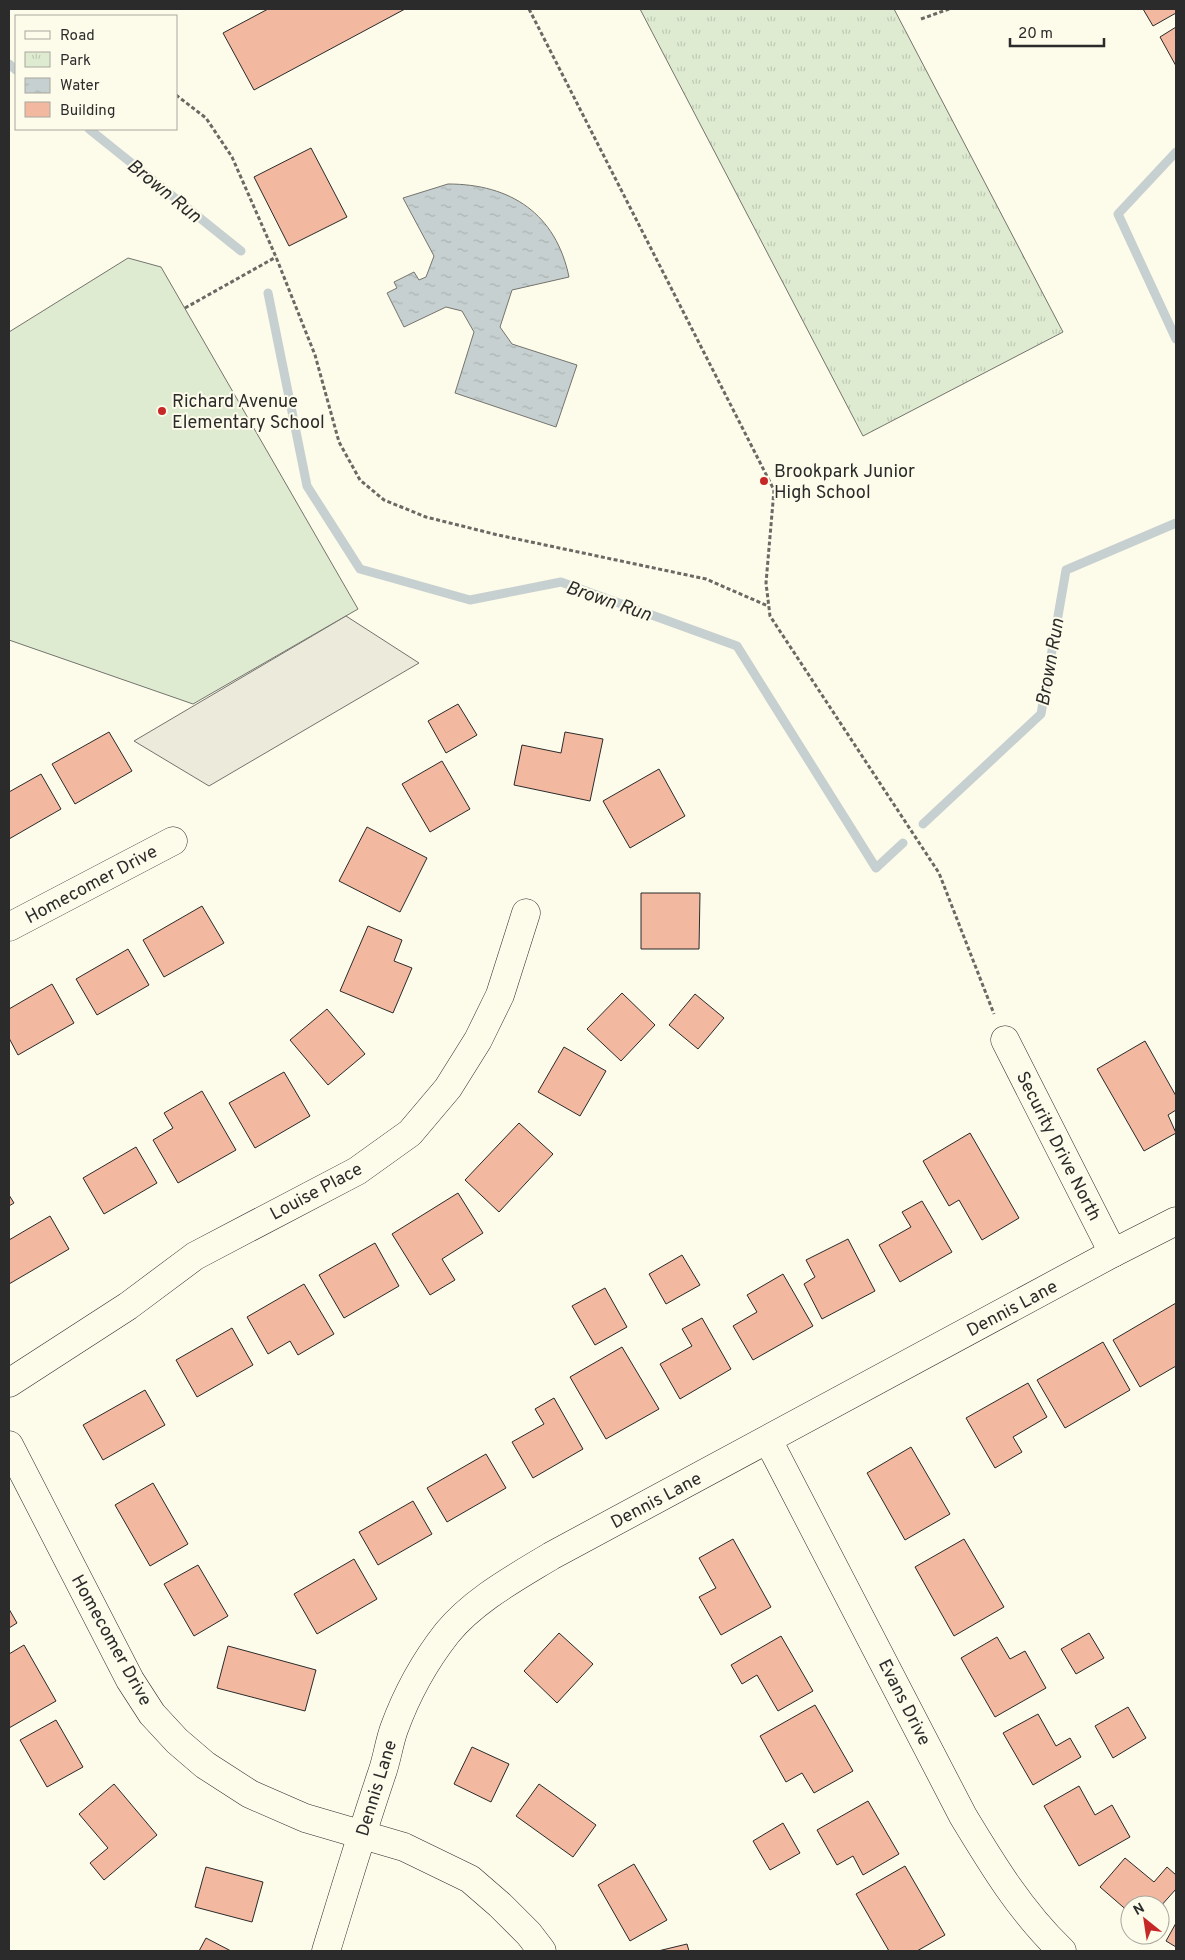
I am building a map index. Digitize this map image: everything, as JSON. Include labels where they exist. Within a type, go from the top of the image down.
[{"type":"street","name":"Homecomer Drive","points":[[9,927],[172,841]]},
{"type":"street","name":"Louise Place","points":[[9,1382],[128,1306],[195,1256],[357,1171],[410,1133],[448,1088],[478,1040],[500,995],[526,913]]},
{"type":"street","name":"Security Drive North","points":[[1005,1040],[1113,1253]]},
{"type":"street","name":"Dennis Lane","points":[[326,1951],[384,1769],[394,1730],[410,1692],[448,1633],[466,1614],[504,1585],[551,1556],[1113,1253],[1176,1221]]},
{"type":"street","name":"Evans Drive","points":[[768,1440],[963,1816],[999,1875],[1027,1912],[1062,1951]]},
{"type":"street","name":"Homecomer Drive","points":[[9,1445],[130,1680],[152,1714],[177,1742],[205,1764],[250,1794],[305,1818],[404,1847],[470,1879],[530,1934],[542,1951]]},
{"type":"path","points":[[529,9],[774,490],[766,583],[770,616],[939,873],[1005,1040]]},
{"type":"path","points":[[921,19],[949,9]]},
{"type":"path","points":[[178,97],[206,118],[232,157],[276,257],[315,355],[339,442],[360,480],[384,500],[426,517],[498,535],[706,579],[768,606]]},
{"type":"path","points":[[185,308],[276,257]]},
{"type":"green space","points":[[640,9],[894,9],[1063,332],[863,436]]},
{"type":"green space","name":"Richard Avenue Elementary School","points":[[128,258],[161,267],[358,609],[193,704],[9,640],[9,332]]},
{"type":"shaded area","points":[[346,616],[419,663],[209,786],[134,741]]},
{"type":"water","points":[[448,184],[471,185],[511,197],[527,207],[542,220],[563,255],[569,277],[512,290],[500,327],[512,344],[577,365],[556,427],[455,393],[474,332],[462,311],[446,307],[404,327],[387,293],[397,288],[394,282],[414,272],[419,280],[426,277],[434,256],[403,198]]},
{"type":"building","points":[[268,9],[405,9],[254,90],[223,33]]},
{"type":"building","points":[[1143,9],[1176,9],[1176,13],[1153,26]]},
{"type":"building","points":[[1176,27],[1176,66],[1160,37]]},
{"type":"building","points":[[311,148],[347,217],[289,246],[254,177]]},
{"type":"building","points":[[458,704],[477,735],[446,753],[428,721]]},
{"type":"building","points":[[109,732],[132,771],[75,804],[52,764]]},
{"type":"building","points":[[565,732],[603,739],[590,801],[514,785],[522,745],[561,753]]},
{"type":"building","points":[[442,761],[470,809],[430,832],[402,784]]},
{"type":"building","points":[[659,769],[685,816],[630,848],[603,801]]},
{"type":"building","points":[[41,774],[61,809],[9,839],[9,792]]},
{"type":"building","points":[[367,827],[427,858],[400,912],[339,881]]},
{"type":"building","points":[[641,893],[700,893],[699,949],[641,949]]},
{"type":"building","points":[[202,906],[224,943],[164,977],[143,940]]},
{"type":"building","points":[[368,926],[402,940],[394,961],[412,968],[393,1013],[340,991]]},
{"type":"building","points":[[128,949],[149,985],[97,1015],[76,979]]},
{"type":"building","points":[[52,984],[74,1023],[18,1055],[9,1038],[9,1009]]},
{"type":"building","points":[[622,993],[655,1025],[621,1061],[587,1029]]},
{"type":"building","points":[[695,994],[724,1018],[698,1049],[669,1025]]},
{"type":"building","points":[[327,1009],[365,1054],[328,1085],[290,1040]]},
{"type":"building","points":[[1145,1041],[1176,1096],[1176,1110],[1168,1115],[1176,1133],[1144,1151],[1097,1069]]},
{"type":"building","points":[[564,1047],[606,1071],[580,1116],[538,1092]]},
{"type":"building","points":[[284,1072],[310,1116],[255,1148],[229,1103]]},
{"type":"building","points":[[202,1091],[236,1150],[178,1183],[153,1140],[173,1128],[164,1113]]},
{"type":"building","points":[[519,1123],[553,1154],[499,1212],[465,1180]]},
{"type":"building","points":[[970,1133],[1019,1218],[982,1240],[959,1200],[949,1206],[923,1161]]},
{"type":"building","points":[[136,1147],[157,1183],[104,1214],[83,1178]]},
{"type":"building","points":[[458,1193],[483,1233],[442,1259],[455,1280],[430,1295],[392,1234]]},
{"type":"building","points":[[9,1195],[14,1203],[9,1206]]},
{"type":"building","points":[[922,1201],[952,1252],[900,1282],[879,1245],[911,1227],[902,1212]]},
{"type":"building","points":[[50,1216],[69,1249],[9,1284],[9,1240]]},
{"type":"building","points":[[848,1239],[875,1291],[822,1319],[804,1284],[815,1277],[806,1260]]},
{"type":"building","points":[[375,1243],[399,1286],[344,1318],[319,1275]]},
{"type":"building","points":[[682,1255],[700,1285],[666,1304],[649,1274]]},
{"type":"building","points":[[783,1274],[813,1326],[753,1360],[733,1326],[757,1312],[747,1295]]},
{"type":"building","points":[[304,1284],[334,1334],[298,1355],[290,1341],[268,1354],[247,1317]]},
{"type":"building","points":[[605,1288],[627,1327],[595,1345],[572,1306]]},
{"type":"building","points":[[1176,1303],[1176,1366],[1140,1387],[1113,1340]]},
{"type":"building","points":[[702,1318],[731,1369],[680,1399],[660,1364],[692,1346],[682,1329]]},
{"type":"building","points":[[232,1328],[253,1365],[197,1397],[176,1360]]},
{"type":"building","points":[[1103,1342],[1130,1390],[1065,1428],[1037,1380]]},
{"type":"building","points":[[622,1347],[659,1409],[606,1439],[570,1377]]},
{"type":"building","points":[[1028,1383],[1047,1417],[1013,1437],[1022,1452],[995,1468],[966,1418]]},
{"type":"building","points":[[145,1390],[165,1425],[103,1460],[83,1425]]},
{"type":"building","points":[[554,1398],[583,1449],[533,1478],[512,1442],[544,1424],[535,1409]]},
{"type":"building","points":[[911,1447],[950,1514],[905,1540],[867,1473]]},
{"type":"building","points":[[486,1454],[506,1488],[447,1522],[427,1488]]},
{"type":"building","points":[[153,1483],[188,1544],[150,1566],[115,1505]]},
{"type":"building","points":[[413,1501],[432,1534],[378,1565],[359,1532]]},
{"type":"building","points":[[733,1539],[771,1607],[721,1635],[699,1597],[716,1588],[699,1558]]},
{"type":"building","points":[[964,1539],[1004,1607],[954,1636],[915,1567]]},
{"type":"building","points":[[354,1559],[377,1599],[317,1634],[294,1594]]},
{"type":"building","points":[[198,1565],[228,1616],[194,1636],[164,1584]]},
{"type":"building","points":[[9,1609],[17,1623],[9,1628]]},
{"type":"building","points":[[559,1633],[593,1664],[557,1703],[524,1671]]},
{"type":"building","points":[[1089,1633],[1104,1658],[1076,1674],[1061,1649]]},
{"type":"building","points":[[781,1636],[813,1691],[778,1711],[757,1675],[742,1684],[731,1665]]},
{"type":"building","points":[[997,1637],[1010,1659],[1025,1651],[1046,1688],[995,1717],[961,1658]]},
{"type":"building","points":[[24,1645],[56,1701],[9,1728],[9,1654]]},
{"type":"building","points":[[228,1646],[316,1670],[305,1711],[217,1688]]},
{"type":"building","points":[[815,1705],[853,1771],[814,1793],[802,1773],[786,1782],[760,1736]]},
{"type":"building","points":[[1128,1707],[1146,1738],[1113,1758],[1095,1726]]},
{"type":"building","points":[[1038,1714],[1056,1746],[1070,1738],[1081,1757],[1033,1785],[1003,1733]]},
{"type":"building","points":[[56,1720],[83,1767],[47,1787],[20,1740]]},
{"type":"building","points":[[472,1747],[509,1764],[491,1802],[454,1784]]},
{"type":"building","points":[[114,1784],[157,1835],[104,1880],[90,1863],[108,1848],[79,1814]]},
{"type":"building","points":[[539,1784],[596,1825],[573,1857],[516,1816]]},
{"type":"building","points":[[1079,1786],[1095,1815],[1112,1805],[1130,1837],[1079,1866],[1044,1806]]},
{"type":"building","points":[[868,1801],[899,1854],[863,1875],[853,1856],[837,1865],[817,1830]]},
{"type":"building","points":[[783,1823],[800,1853],[770,1870],[753,1841]]},
{"type":"building","points":[[1125,1858],[1154,1882],[1167,1867],[1176,1875],[1176,1889],[1170,1896],[1120,1895],[1120,1904],[1100,1887]]},
{"type":"building","points":[[634,1864],[667,1920],[630,1941],[598,1885]]},
{"type":"building","points":[[905,1866],[945,1935],[917,1951],[889,1951],[856,1894]]},
{"type":"building","points":[[206,1867],[263,1882],[252,1922],[195,1907]]},
{"type":"building","points":[[1176,1923],[1176,1947],[1170,1943],[1170,1934]]},
{"type":"building","points":[[206,1938],[231,1951],[199,1951]]},
{"type":"building","points":[[687,1944],[689,1951],[658,1951]]},
{"type":"waterway","name":"Brown Run","points":[[9,64],[15,69]]},
{"type":"waterway","name":"Brown Run","points":[[90,130],[241,251]]},
{"type":"waterway","name":"Brown Run","points":[[1176,152],[1118,214],[1176,339]]},
{"type":"waterway","name":"Brown Run","points":[[268,293],[307,486],[360,569],[470,600],[561,582],[737,646],[876,868],[903,843]]},
{"type":"waterway","name":"Brown Run","points":[[923,824],[1041,714],[1066,570],[1176,523]]},
{"type":"place","name":"Richard Avenue Elementary School","points":[[162,411]]},
{"type":"place","name":"Brookpark Junior High School","points":[[764,481]]}]
